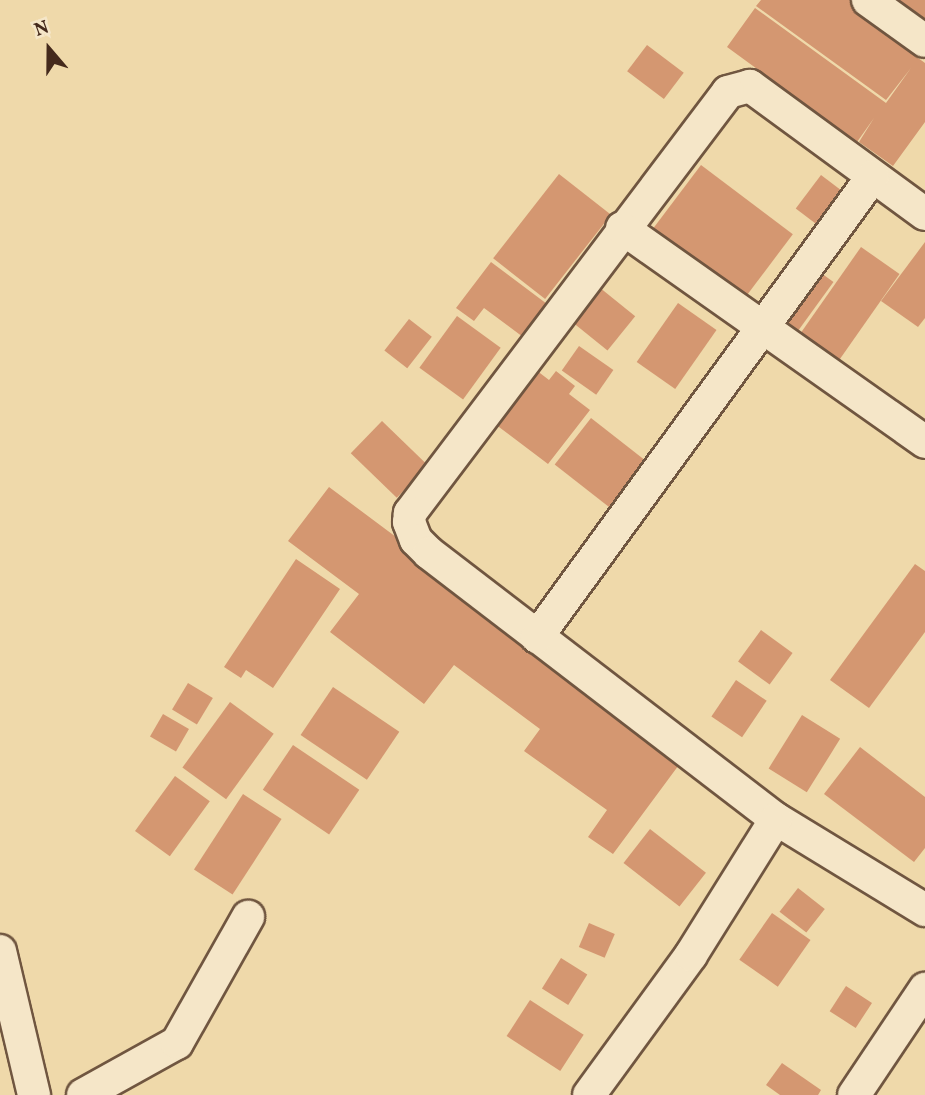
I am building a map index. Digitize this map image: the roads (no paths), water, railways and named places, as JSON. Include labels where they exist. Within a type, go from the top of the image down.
[{"type":"street","points":[[868,0],[925,41]]},
{"type":"street","points":[[925,214],[750,86],[741,87],[708,113],[410,513],[416,540],[537,637],[776,819],[925,910]]},
{"type":"street","points":[[537,637],[761,325],[873,176]]},
{"type":"street","points":[[622,228],[925,442]]},
{"type":"street","points":[[589,1095],[691,955],[776,819]]},
{"type":"street","points":[[83,1095],[177,1043],[248,917]]},
{"type":"street","points":[[0,951],[34,1095]]},
{"type":"street","points":[[854,1095],[925,989]]}]
